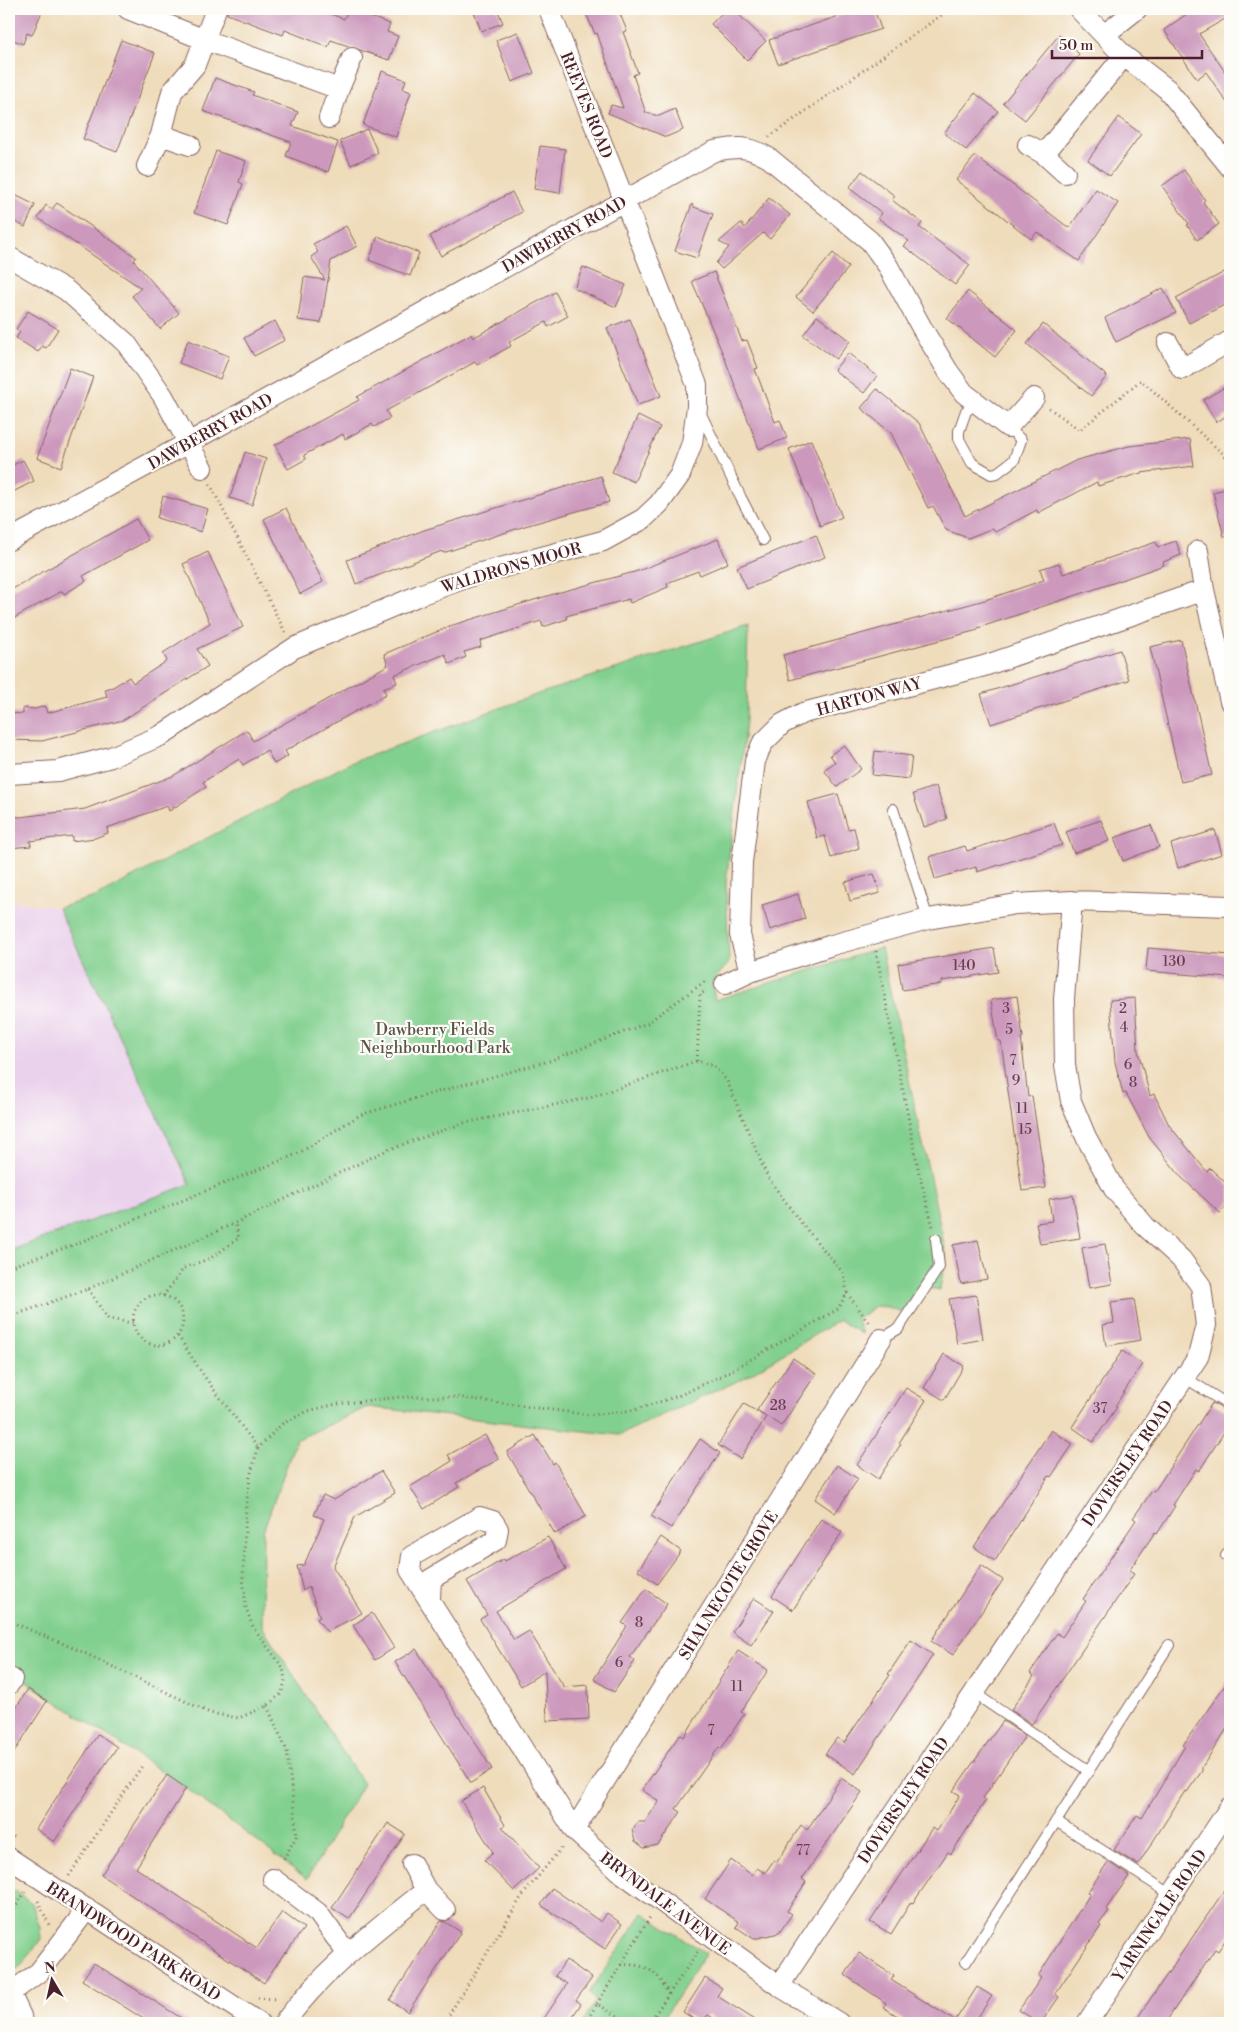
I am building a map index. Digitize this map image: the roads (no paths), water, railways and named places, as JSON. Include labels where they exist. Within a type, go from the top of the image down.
[{"type":"street","points":[[128,9],[205,40],[338,89]]},
{"type":"street","points":[[146,166],[161,135],[172,92],[195,65],[216,9]]},
{"type":"street","name":"REEVES ROAD","points":[[549,9],[625,201]]},
{"type":"street","points":[[1079,9],[1124,56],[1167,89],[1230,166]]},
{"type":"street","points":[[1104,35],[1138,9]]},
{"type":"street","points":[[1065,172],[1036,149],[1124,56]]},
{"type":"street","points":[[329,118],[338,89],[352,58]]},
{"type":"street","points":[[161,135],[190,145]]},
{"type":"street","name":"DAWBERRY ROAD","points":[[9,540],[188,443],[714,151],[735,148],[752,148],[769,158],[870,241],[888,266],[948,371],[964,393],[977,403]]},
{"type":"street","name":"WALDRONS MOOR","points":[[9,774],[58,771],[111,757],[160,736],[294,648],[422,594],[477,574],[603,541],[643,519],[659,504],[680,475],[692,443],[697,407],[697,385],[625,201]]},
{"type":"street","points":[[9,257],[66,290],[126,343],[163,396],[202,468]]},
{"type":"street","points":[[1168,342],[1182,369],[1230,341]]},
{"type":"street","points":[[977,403],[1008,427],[1034,398]]},
{"type":"street","points":[[1198,551],[1204,590],[1230,701]]},
{"type":"street","name":"HARTON WAY","points":[[750,972],[740,935],[742,862],[752,779],[755,761],[762,744],[782,724],[803,713],[984,666],[1204,590]]},
{"type":"street","points":[[725,984],[750,972],[832,945],[928,919],[1016,904],[1072,901],[1230,906]]},
{"type":"street","name":"DOVERSLEY ROAD","points":[[779,1986],[1198,1357],[1206,1325],[1201,1286],[1181,1259],[1145,1226],[1114,1189],[1086,1137],[1071,1102],[1065,1065],[1064,999],[1072,901]]},
{"type":"street","name":"SHALNECOTE GROVE","points":[[574,1830],[882,1339]]},
{"type":"street","name":"BRYNDALE AVENUE","points":[[430,1598],[431,1579],[496,1540],[498,1529],[493,1520],[480,1517],[412,1556],[410,1570],[430,1598],[574,1830],[619,1871],[779,1986],[839,2023]]},
{"type":"street","name":"YARNINGALE ROAD","points":[[1087,2023],[1230,1808]]},
{"type":"street","name":"BRANDWOOD PARK ROAD","points":[[9,1858],[259,2023]]},
{"type":"street","points":[[412,1864],[426,1890],[446,1910]]},
{"type":"street","points":[[273,1878],[318,1914],[347,1953]]},
{"type":"street","points":[[284,2023],[298,2005],[347,1953],[426,1890]]},
{"type":"street","points":[[22,2023],[21,2016],[9,1994],[39,1972],[87,1909]]},
{"type":"lane","points":[[977,403],[966,411],[959,431],[959,439],[972,463],[991,474],[997,473],[1014,460],[1021,440],[1008,427]]},
{"type":"lane","points":[[697,407],[763,540]]},
{"type":"lane","points":[[893,809],[928,919]]},
{"type":"lane","points":[[882,1339],[898,1330],[939,1267],[936,1239]]},
{"type":"lane","points":[[1184,1377],[1230,1406]]},
{"type":"lane","points":[[966,1962],[1168,1645]]},
{"type":"lane","points":[[974,1693],[1089,1771]]},
{"type":"lane","points":[[1056,1821],[1172,1895]]},
{"type":"park label","name":"Dawberry Fields Neighbourhood Park","points":[[435,1038]]}]
